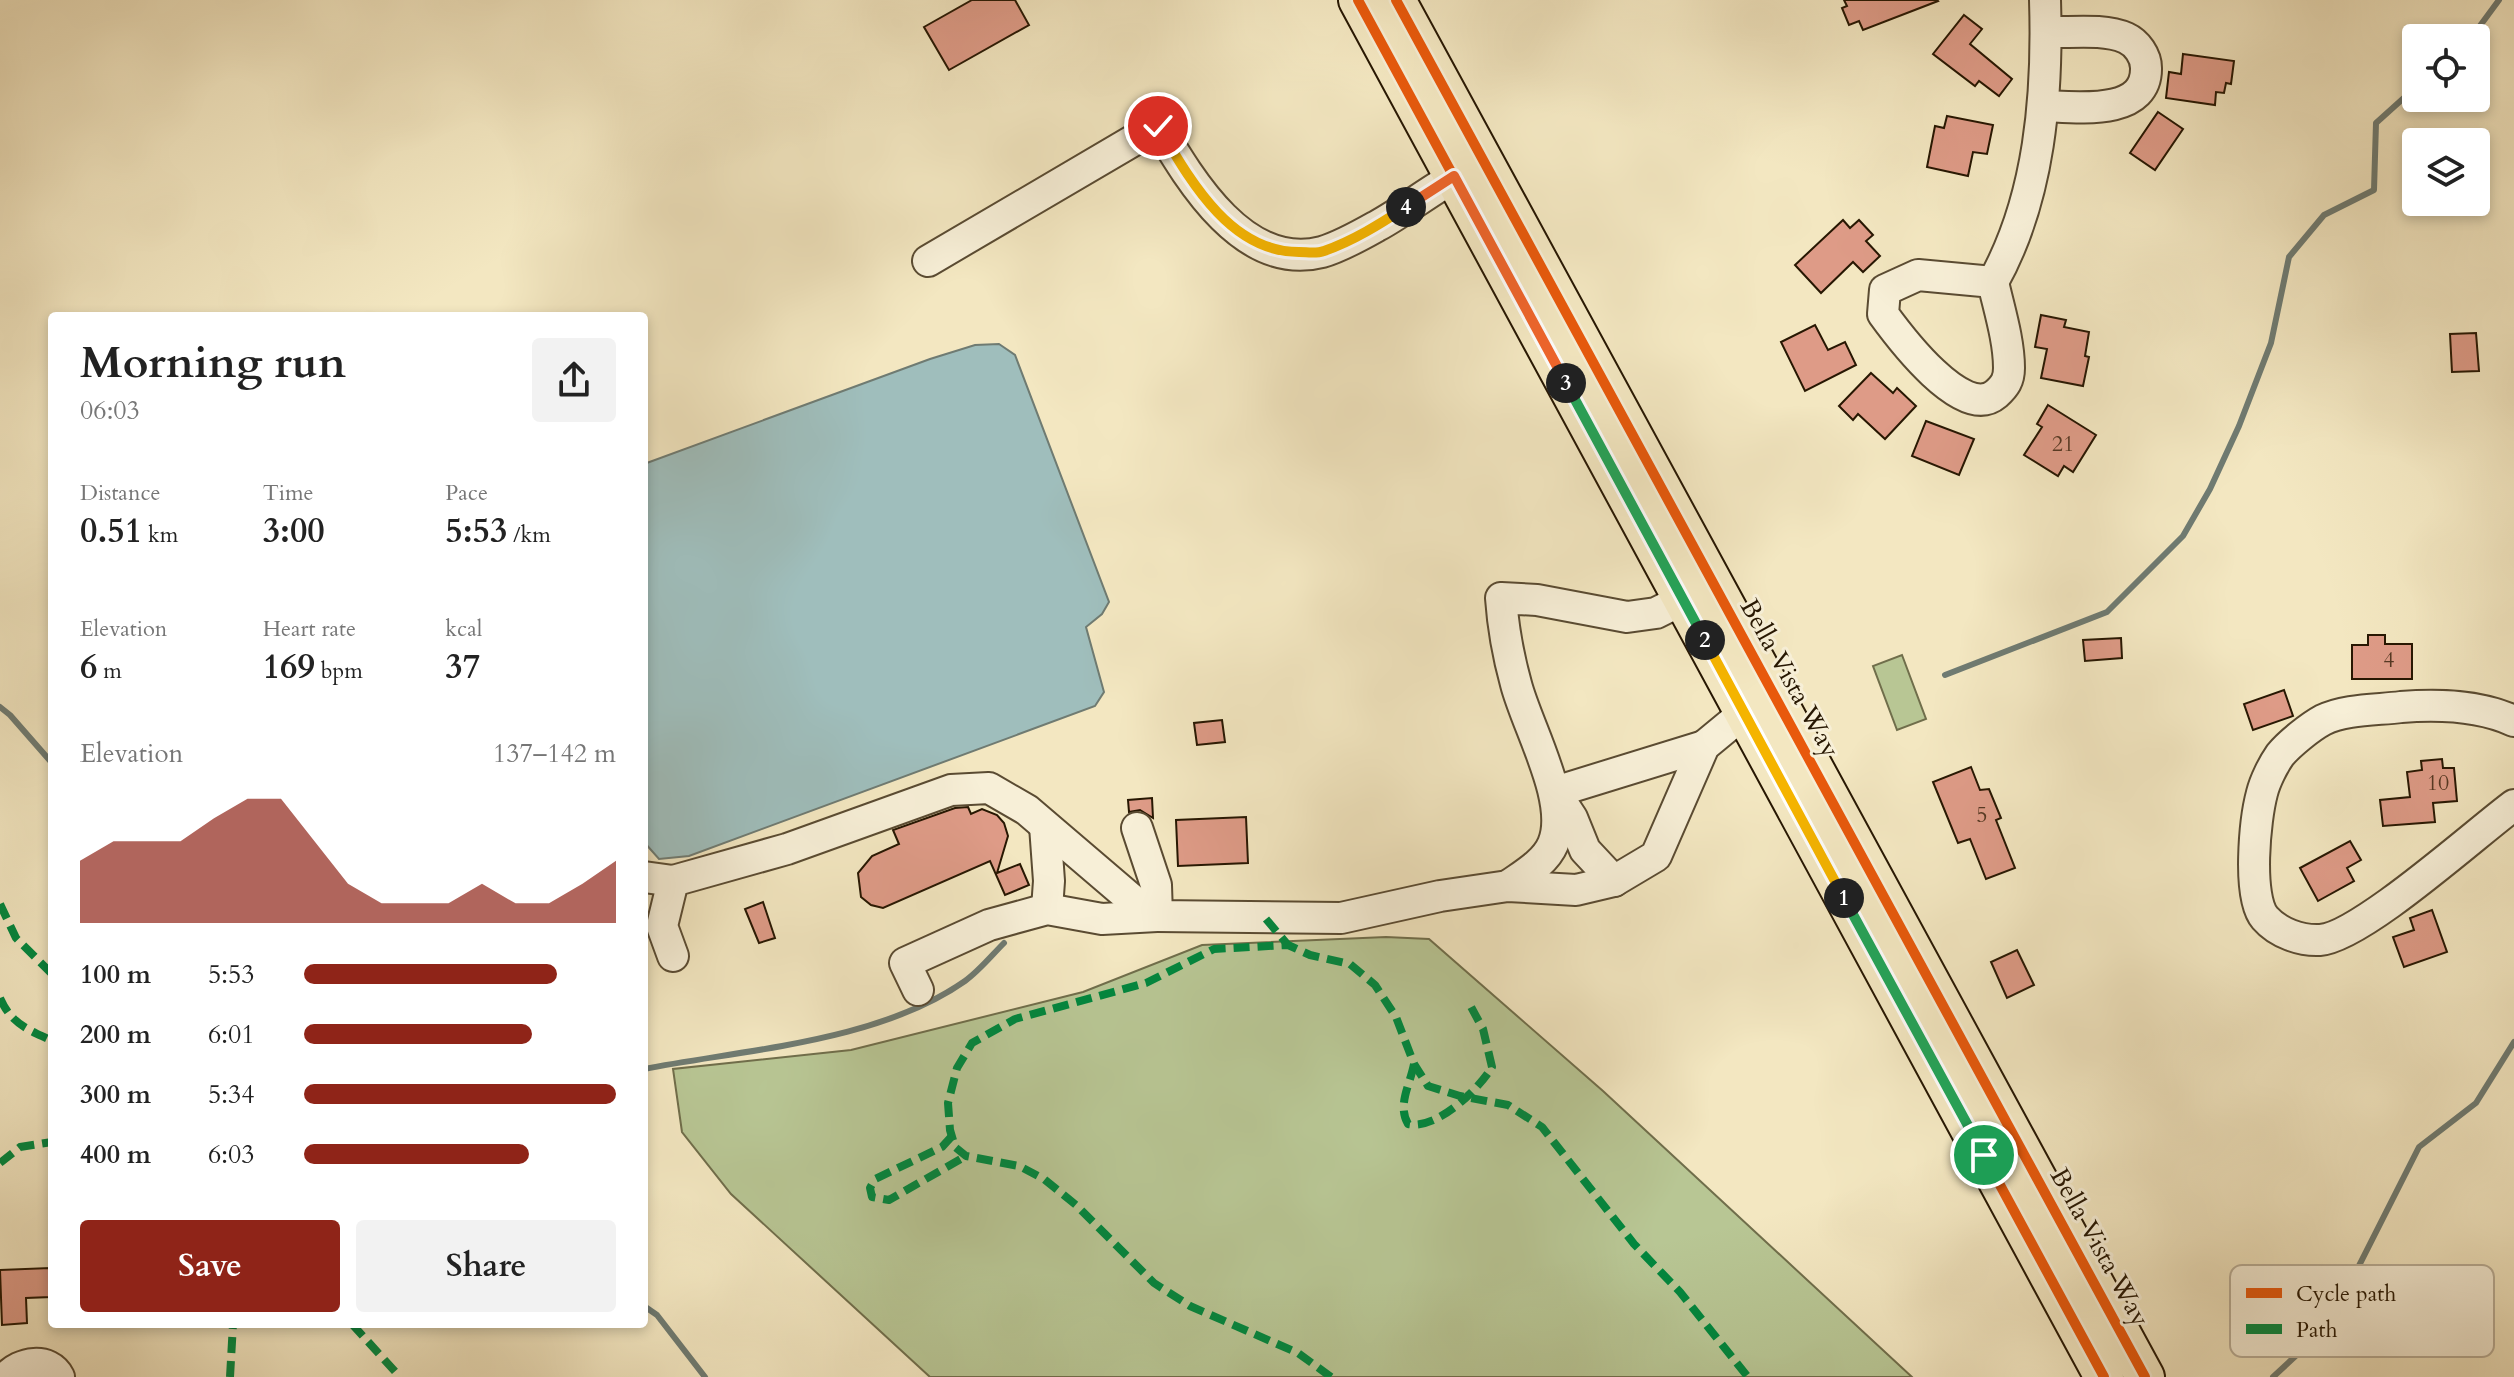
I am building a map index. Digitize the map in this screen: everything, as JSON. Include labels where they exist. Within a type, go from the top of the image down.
[{"type":"main road","name":"Bella Vista Way","points":[[1358,0],[1470,170],[2145,1377]]},
{"type":"main road","name":"Bella Vista Way","points":[[1396,0],[1470,170],[1684,599],[2104,1377]]},
{"type":"street","points":[[1993,282],[1918,275],[1885,290],[1882,301],[1883,314],[1911,351],[1937,376],[1965,395],[1978,399],[1992,398],[2007,384],[2009,368],[1993,282],[2006,259],[2033,174],[2043,106],[2045,0]]},
{"type":"street","points":[[2043,106],[2099,107],[2120,103],[2136,94],[2145,82],[2146,65],[2139,48],[2127,39],[2108,34],[2046,32]]},
{"type":"street","points":[[928,261],[1158,126],[1188,176],[1215,210],[1247,238],[1282,252],[1321,252],[1378,225],[1470,170]]},
{"type":"street","points":[[1614,881],[1585,850],[1572,818],[1555,792],[1531,732],[1504,633],[1501,598],[1537,600],[1627,617],[1656,613],[1684,599]]},
{"type":"street","points":[[2514,721],[2489,710],[2425,705],[2361,711],[2323,720],[2281,753],[2262,791],[2254,844],[2258,901],[2264,917],[2297,938],[2322,940],[2359,924],[2514,805]]},
{"type":"street","points":[[1555,792],[1704,746],[1744,713]]},
{"type":"street","points":[[918,990],[905,963],[989,925],[1047,909],[1102,919],[1157,916],[1341,918],[1440,896],[1508,886],[1576,890],[1614,881],[1656,856],[1704,746]]},
{"type":"street","points":[[673,956],[662,926],[658,879],[787,849],[951,790],[989,788],[1027,810],[1137,904],[1157,916]]},
{"type":"street","points":[[1508,886],[1532,869],[1553,844],[1557,818],[1555,792]]},
{"type":"street","points":[[1045,826],[1049,881],[1047,909]]},
{"type":"street","points":[[1137,828],[1156,885],[1157,916]]},
{"type":"street","points":[[7,1377],[26,1364],[41,1363],[56,1371],[59,1377]]},
{"type":"green space","points":[[1902,655],[1926,719],[1897,730],[1873,666]]},
{"type":"green space","points":[[1386,937],[1429,939],[1603,1091],[1912,1377],[930,1377],[731,1194],[682,1132],[673,1069],[851,1050],[1083,992],[1202,945]]},
{"type":"water","points":[[999,344],[1015,355],[1109,602],[1102,614],[1086,627],[1104,692],[1095,706],[689,856],[659,859],[648,847],[648,463],[975,345]]},
{"type":"building","points":[[972,0],[1015,0],[1029,25],[949,70],[924,27]]},
{"type":"building","points":[[1844,0],[1938,1],[1863,30],[1859,21],[1849,25],[1842,8],[1847,6]]},
{"type":"building","points":[[1964,15],[1982,29],[1970,44],[2012,79],[1999,96],[1979,81],[1975,86],[1933,54]]},
{"type":"building","points":[[2183,54],[2234,61],[2231,84],[2226,83],[2224,93],[2216,92],[2215,105],[2166,98],[2169,72],[2181,74]]},
{"type":"building","points":[[2158,112],[2183,129],[2155,170],[2130,153]]},
{"type":"building","points":[[1947,116],[1993,125],[1987,154],[1973,152],[1968,176],[1927,167],[1935,126],[1944,128]]},
{"type":"building","points":[[1843,220],[1850,228],[1859,220],[1873,235],[1866,241],[1880,256],[1863,272],[1853,262],[1821,293],[1795,265]]},
{"type":"building","points":[[2041,315],[2066,320],[2064,327],[2089,332],[2085,356],[2089,357],[2083,386],[2041,378],[2047,349],[2035,347]]},
{"type":"building","points":[[1815,325],[1828,350],[1845,342],[1856,365],[1805,391],[1781,342]]},
{"type":"building","points":[[2476,333],[2479,371],[2452,372],[2450,334]]},
{"type":"building","points":[[1871,373],[1893,393],[1897,388],[1916,406],[1885,439],[1858,414],[1853,420],[1839,406]]},
{"type":"building","points":[[2048,405],[2096,435],[2073,472],[2064,466],[2058,476],[2024,455],[2042,427],[2037,424]]},
{"type":"building","points":[[1926,421],[1974,439],[1959,475],[1912,456]]},
{"type":"building","points":[[2368,635],[2385,635],[2385,644],[2412,644],[2412,679],[2352,679],[2352,645],[2368,645]]},
{"type":"building","points":[[2121,638],[2122,658],[2085,661],[2083,640]]},
{"type":"building","points":[[2284,690],[2293,716],[2253,730],[2244,704]]},
{"type":"building","points":[[1222,720],[1225,742],[1197,745],[1194,723]]},
{"type":"building","points":[[2442,759],[2443,768],[2454,768],[2457,801],[2433,803],[2435,822],[2383,826],[2380,800],[2410,797],[2407,772],[2422,770],[2421,761]]},
{"type":"building","points":[[1971,767],[1980,790],[1989,789],[2001,818],[1996,820],[2015,868],[1986,879],[1970,839],[1958,843],[1933,782]]},
{"type":"building","points":[[1152,798],[1153,818],[1140,810],[1129,812],[1128,800]]},
{"type":"building","points":[[968,807],[971,814],[982,809],[997,815],[1004,823],[1008,836],[997,873],[1020,864],[1029,885],[1005,895],[990,861],[883,908],[871,905],[861,897],[858,873],[872,856],[899,844],[893,830],[955,808]]},
{"type":"building","points":[[1246,817],[1248,863],[1178,866],[1176,820]]},
{"type":"building","points":[[2350,841],[2361,860],[2347,868],[2354,881],[2318,901],[2300,868]]},
{"type":"building","points":[[763,902],[775,938],[759,943],[745,909]]},
{"type":"building","points":[[2432,910],[2447,952],[2404,967],[2393,937],[2414,930],[2410,918]]},
{"type":"building","points":[[2017,950],[2034,985],[2007,998],[1991,962]]},
{"type":"building","points":[[48,1268],[48,1297],[26,1298],[27,1323],[2,1325],[0,1270]]},
{"type":"waterway","points":[[2481,24],[2499,0]]},
{"type":"waterway","points":[[1945,675],[2107,612],[2183,536],[2210,489],[2239,426],[2271,343],[2289,257],[2324,215],[2374,190],[2376,123],[2402,100]]},
{"type":"waterway","points":[[0,707],[48,758]]},
{"type":"waterway","points":[[648,1068],[810,1040],[893,1018],[965,981],[1004,943]]},
{"type":"waterway","points":[[2359,1265],[2419,1147],[2476,1103],[2514,1042]]},
{"type":"waterway","points":[[648,1309],[657,1315],[705,1377]]},
{"type":"waterway","points":[[2273,1377],[2295,1357]]},
{"type":"marked path","points":[[0,904],[16,938],[48,970]]},
{"type":"marked path","points":[[1266,919],[1288,945]]},
{"type":"marked path","points":[[1331,1377],[1298,1353],[1190,1306],[1154,1283],[1076,1205],[1044,1179],[1019,1166],[966,1156],[955,1147],[948,1103],[957,1068],[972,1043],[1015,1019],[1146,983],[1214,949],[1288,945],[1310,955],[1350,964],[1375,985],[1396,1017],[1414,1064],[1428,1086],[1508,1105],[1542,1127],[1634,1244],[1680,1292],[1748,1377]]},
{"type":"marked path","points":[[0,998],[15,1020],[48,1039]]},
{"type":"marked path","points":[[1414,1064],[1404,1102],[1408,1124],[1431,1121],[1467,1097],[1492,1067],[1483,1029],[1470,1005]]},
{"type":"marked path","points":[[952,1136],[942,1147],[875,1179],[870,1188],[872,1197],[889,1200],[966,1156]]},
{"type":"marked path","points":[[0,1163],[20,1147],[48,1143]]},
{"type":"marked path","points":[[230,1377],[233,1328]]},
{"type":"marked path","points":[[356,1328],[400,1377]]},
{"type":"cycle path","points":[[1358,0],[2104,1377]]},
{"type":"cycle path","points":[[1396,0],[2145,1377]]},
{"type":"route","points":[[1158,126],[1188,176],[1215,210],[1247,238],[1282,252],[1321,252],[1378,225],[1454,176],[1984,1155]]}]
